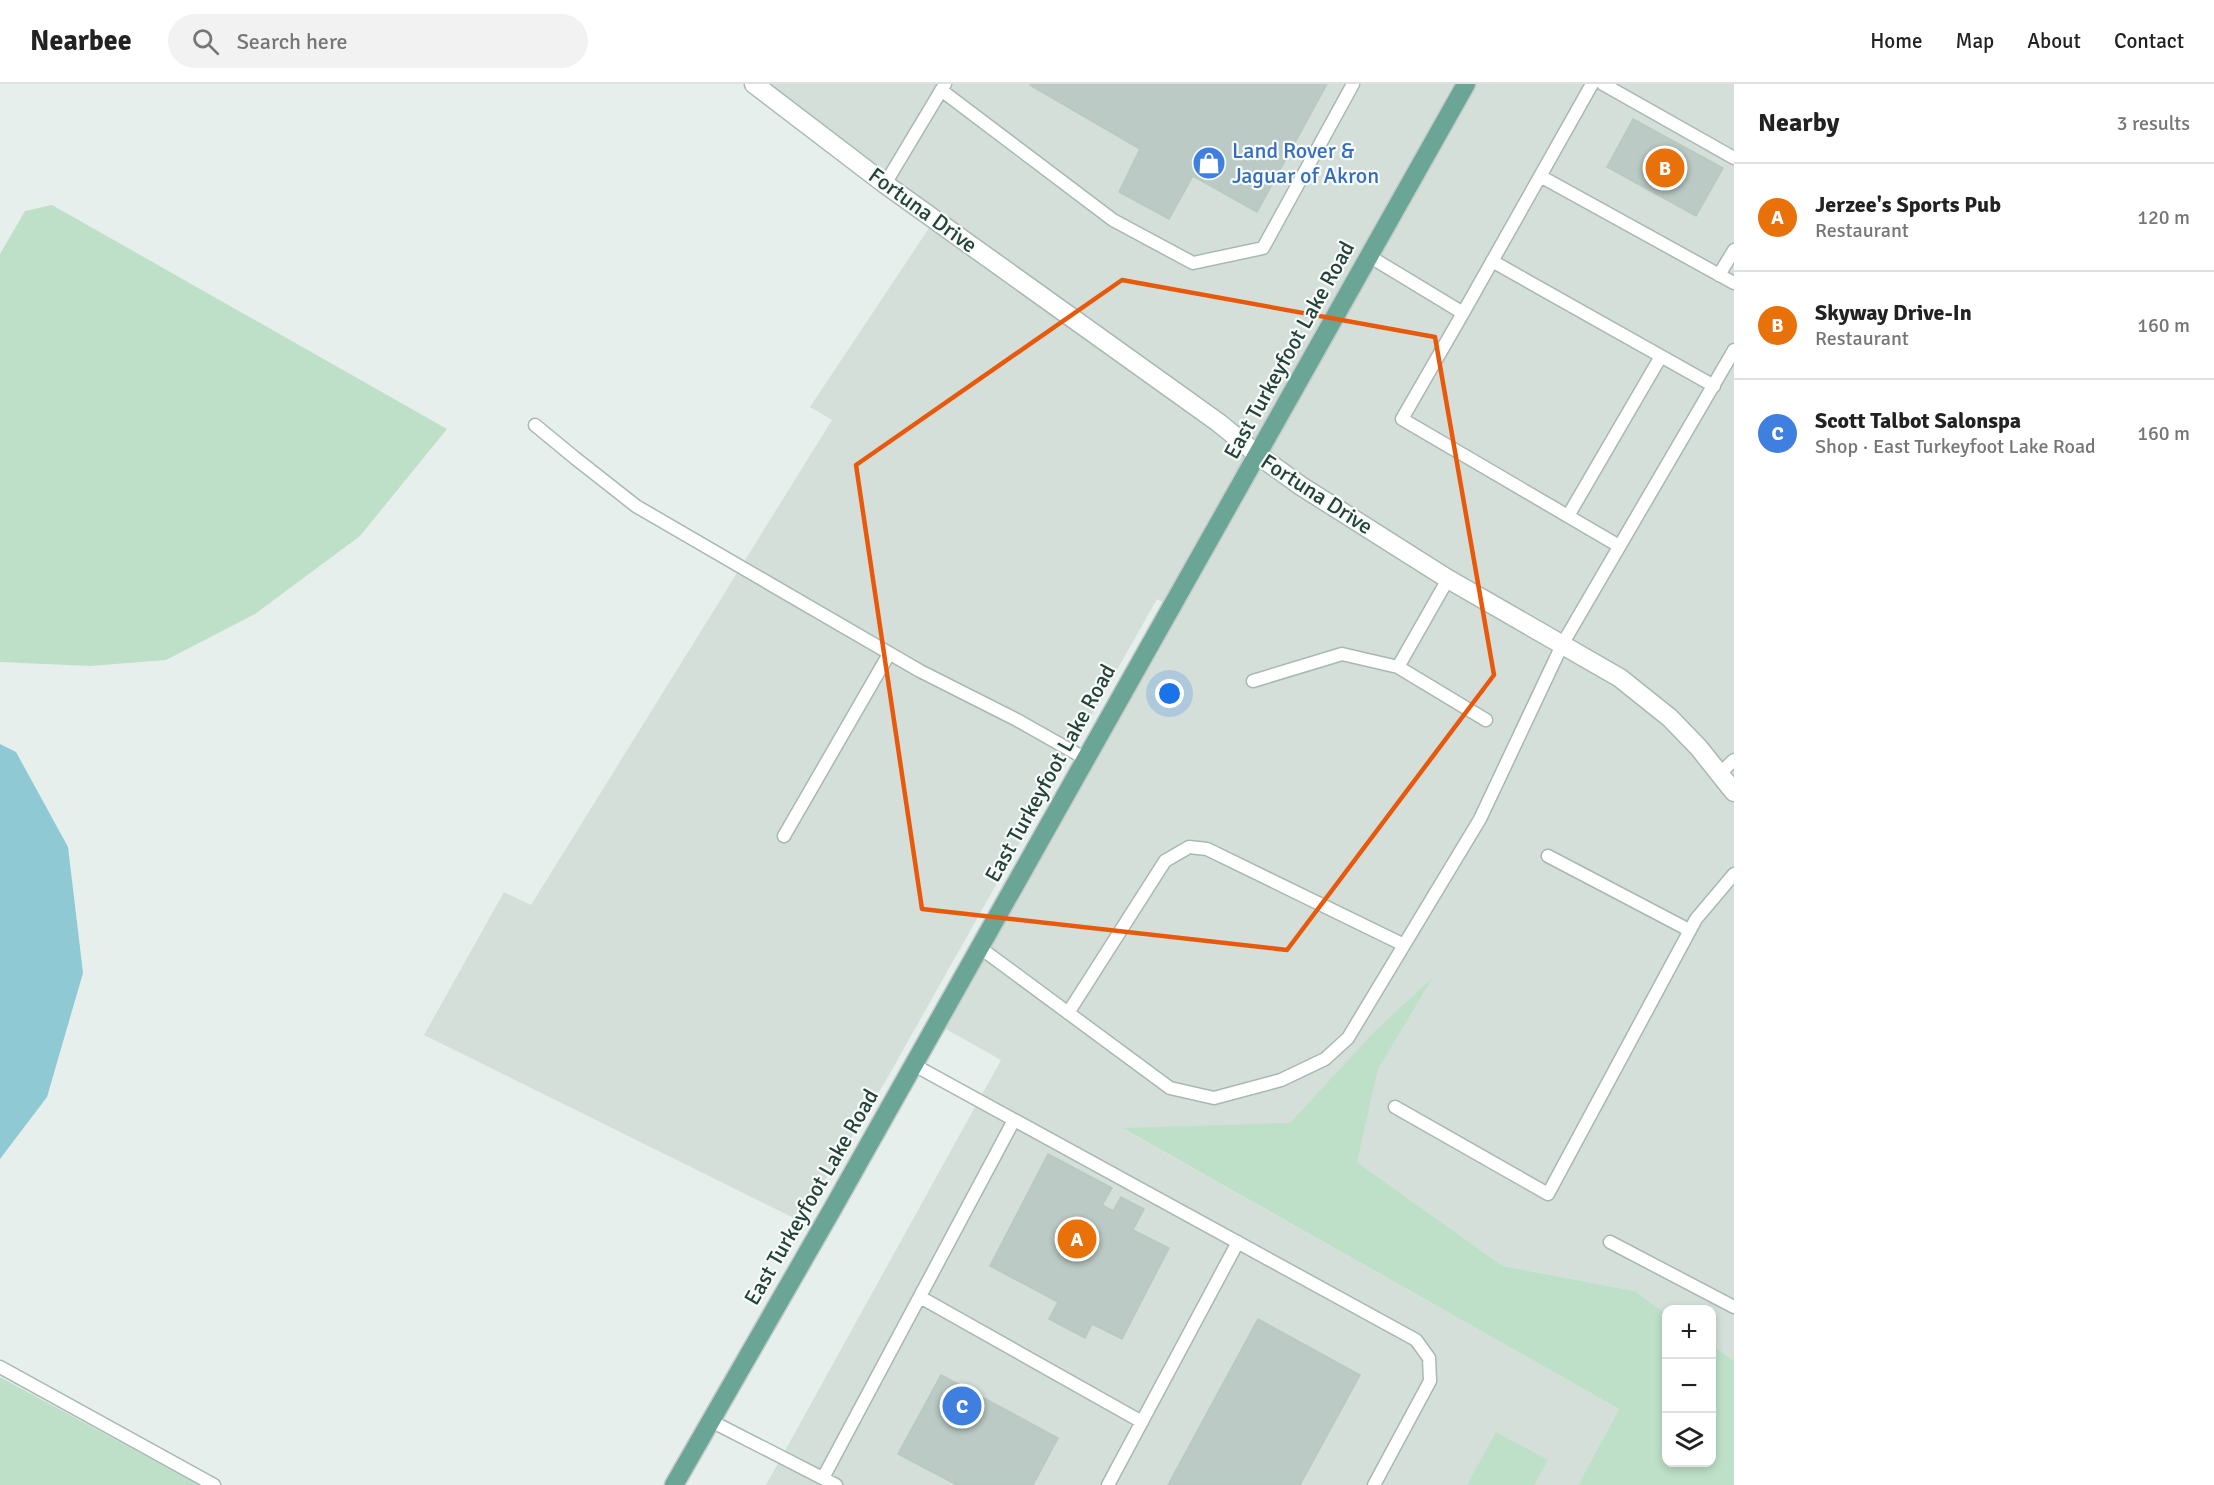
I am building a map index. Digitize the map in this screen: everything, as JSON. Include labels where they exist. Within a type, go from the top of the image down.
[{"type":"main road","name":"East Turkeyfoot Lake Road","points":[[674,1485],[914,1065],[1466,84]]},
{"type":"street","name":"Fortuna Drive","points":[[754,84],[885,184],[1219,423],[1301,486],[1448,579],[1563,643],[1620,678],[1662,712],[1699,748],[1734,792]]},
{"type":"lane","points":[[885,184],[943,87],[1113,220],[1192,263],[1263,248],[1353,84]]},
{"type":"lane","points":[[1592,84],[1402,419],[1619,546]]},
{"type":"lane","points":[[1603,84],[1734,158]]},
{"type":"lane","points":[[1540,176],[1734,283]]},
{"type":"lane","points":[[1719,275],[1734,250]]},
{"type":"lane","points":[[1369,256],[1463,313]]},
{"type":"lane","points":[[1492,261],[1660,358],[1714,386]]},
{"type":"lane","points":[[979,947],[1170,1088],[1214,1098],[1281,1080],[1325,1059],[1348,1038],[1480,819],[1563,643],[1734,350]]},
{"type":"lane","points":[[1568,516],[1660,358]]},
{"type":"lane","points":[[536,425],[636,506],[890,654],[1086,759]]},
{"type":"lane","points":[[1398,667],[1448,579]]},
{"type":"lane","points":[[784,836],[890,654]]},
{"type":"lane","points":[[1253,681],[1342,654],[1398,667],[1486,720]]},
{"type":"lane","points":[[1719,774],[1734,760]]},
{"type":"lane","points":[[1068,1013],[1165,861],[1189,847],[1207,849],[1404,945]]},
{"type":"lane","points":[[1548,856],[1689,930]]},
{"type":"lane","points":[[1395,1107],[1548,1194],[1689,930],[1734,874]]},
{"type":"lane","points":[[914,1065],[1416,1340],[1429,1358],[1430,1381],[1374,1485]]},
{"type":"lane","points":[[823,1478],[1014,1120]]},
{"type":"lane","points":[[1108,1485],[1238,1242]]},
{"type":"lane","points":[[1610,1242],[1734,1307]]},
{"type":"lane","points":[[920,1297],[1142,1422]]},
{"type":"lane","points":[[0,1367],[214,1485]]},
{"type":"lane","points":[[711,1420],[836,1485]]},
{"type":"highlighted area","points":[[1122,280],[1435,337],[1494,675],[1287,950],[922,909],[856,465]]},
{"type":"shaded area","points":[[754,84],[1734,84],[1734,1361],[1716,1348],[1716,1305],[1662,1305],[1662,1311],[1635,1291],[1503,1266],[1357,1162],[1123,1129],[1619,1409],[1578,1485],[766,1485],[1001,1060],[937,1024],[1171,607],[1157,599],[885,1082],[800,1221],[424,1035],[504,892],[531,905],[832,420],[810,407],[935,219]]},
{"type":"green space","points":[[52,205],[447,429],[360,536],[255,614],[166,660],[90,666],[0,662],[0,254],[25,211]]},
{"type":"green space","points":[[1433,977],[1378,1069],[1357,1162],[1503,1266],[1635,1291],[1662,1311],[1662,1467],[1716,1467],[1716,1348],[1734,1361],[1734,1485],[1578,1485],[1619,1409],[1122,1128],[1290,1123],[1374,1032]]},
{"type":"green space","points":[[0,1377],[199,1485],[0,1485]]},
{"type":"green space","points":[[1496,1432],[1548,1460],[1534,1485],[1467,1485]]},
{"type":"water","points":[[0,744],[16,752],[68,847],[83,973],[47,1097],[0,1159]]},
{"type":"building","name":"Land Rover & Jaguar of Akron","points":[[1031,84],[1327,84],[1257,212],[1193,176],[1169,219],[1119,192],[1140,149]]},
{"type":"building","points":[[1633,119],[1723,168],[1696,216],[1607,167]]},
{"type":"building","points":[[1048,1154],[1112,1188],[1102,1205],[1113,1211],[1121,1197],[1144,1209],[1133,1230],[1169,1248],[1122,1339],[1092,1324],[1085,1338],[1049,1319],[1058,1302],[990,1266]]},
{"type":"building","points":[[1258,1319],[1360,1375],[1300,1485],[1168,1485]]},
{"type":"building","points":[[941,1375],[1058,1438],[1033,1485],[957,1485],[898,1454]]},
{"type":"place","name":"Land Rover & Jaguar of Akron","points":[[1209,163]]},
{"type":"place","name":"Skyway Drive-In","points":[[1665,168]]},
{"type":"place","name":"Jerzee's Sports Pub","points":[[1077,1239]]},
{"type":"place","name":"Scott Talbot Salonspa","points":[[962,1406]]}]
